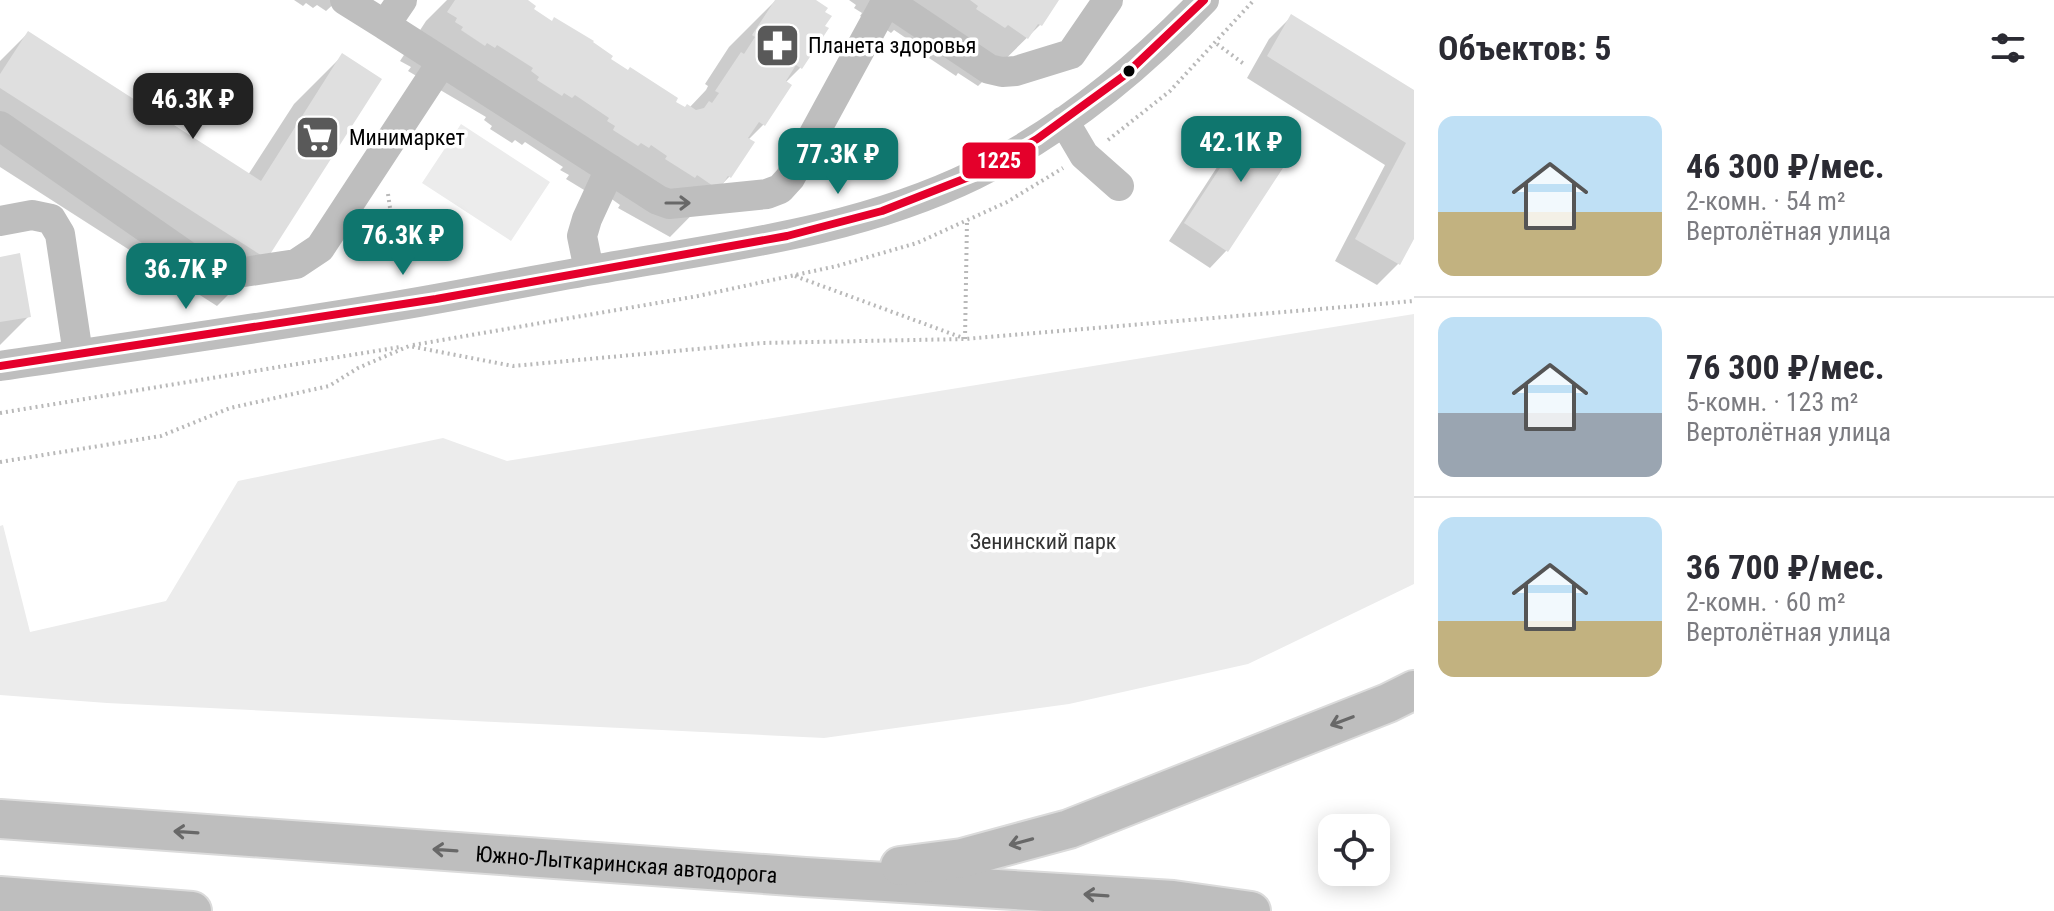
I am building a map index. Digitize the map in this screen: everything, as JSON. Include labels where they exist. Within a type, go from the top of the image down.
[{"type":"main road","points":[[805,877],[962,858],[1069,829],[1414,690]]},
{"type":"main road","name":"Южно-Лыткаринская автодорога","points":[[0,819],[805,877],[1173,900],[1251,911]]},
{"type":"main road","points":[[0,896],[192,911]]},
{"type":"street","points":[[345,0],[669,204],[767,194],[780,189],[790,178],[886,0],[989,69],[1002,72],[1016,71],[1071,54],[1108,0]]},
{"type":"street","points":[[385,25],[402,0]]},
{"type":"street","points":[[0,366],[380,309],[779,237],[859,218],[916,199],[1024,148],[1125,75],[1204,0]]},
{"type":"street","points":[[0,126],[207,270],[231,274],[296,264],[320,248],[442,62]]},
{"type":"street","points":[[1064,121],[1084,155],[1119,186]]},
{"type":"street","points":[[589,270],[582,236],[610,169]]},
{"type":"street","points":[[0,221],[32,215],[51,219],[60,234],[78,354]]},
{"type":"path","points":[[1216,43],[1244,64]]},
{"type":"path","points":[[382,153],[398,263]]},
{"type":"path","points":[[965,339],[967,220]]},
{"type":"path","points":[[335,225],[396,251]]},
{"type":"path","points":[[794,275],[965,339]]},
{"type":"path","points":[[0,462],[161,436],[230,408],[329,386],[358,368],[409,346],[513,366],[762,343],[965,339],[1414,301]]},
{"type":"green space","points":[[461,124],[550,182],[511,241],[422,183]]},
{"type":"green space","name":"Зенинский парк","points":[[1414,314],[1414,584],[1248,664],[1069,704],[824,738],[107,703],[0,695],[0,526],[3,525],[30,632],[166,601],[238,481],[443,438],[507,461]]},
{"type":"building","points":[[455,0],[528,0],[536,6],[534,9],[552,21],[554,17],[594,41],[613,56],[611,59],[628,70],[630,67],[678,98],[676,102],[696,110],[704,108],[709,101],[712,103],[719,93],[715,91],[741,52],[744,54],[755,37],[752,35],[775,0],[816,0],[828,8],[825,12],[832,16],[825,26],[829,28],[802,69],[796,65],[786,81],[792,85],[765,126],[759,122],[748,138],[755,142],[719,190],[665,159],[667,156],[651,145],[649,148],[641,143],[638,146],[613,130],[615,126],[607,121],[609,118],[575,95],[572,98],[564,93],[562,96],[537,80],[539,77],[531,71],[533,68],[497,45],[495,48],[487,43],[485,46],[461,30],[463,27],[455,22],[457,18],[447,12]]},
{"type":"building","points":[[970,0],[1059,0],[1042,26],[1038,24],[1028,39],[976,9],[978,6]]},
{"type":"building","points":[[1291,14],[1414,90],[1414,239],[1400,265],[1355,239],[1406,143],[1267,56]]},
{"type":"building","points":[[28,31],[261,181],[342,53],[382,79],[267,259],[0,88],[0,74]]},
{"type":"building","points":[[1254,116],[1298,145],[1228,252],[1184,223]]},
{"type":"building","points":[[20,253],[31,317],[0,322],[0,257]]},
{"type":"transit line","name":"1225","points":[[0,366],[436,299],[787,236],[882,211],[974,175],[1037,139],[1125,75],[1204,0]]},
{"type":"place","name":"Планета здоровья","points":[[777,45]]},
{"type":"place","name":"Минимаркет","points":[[318,137]]}]
